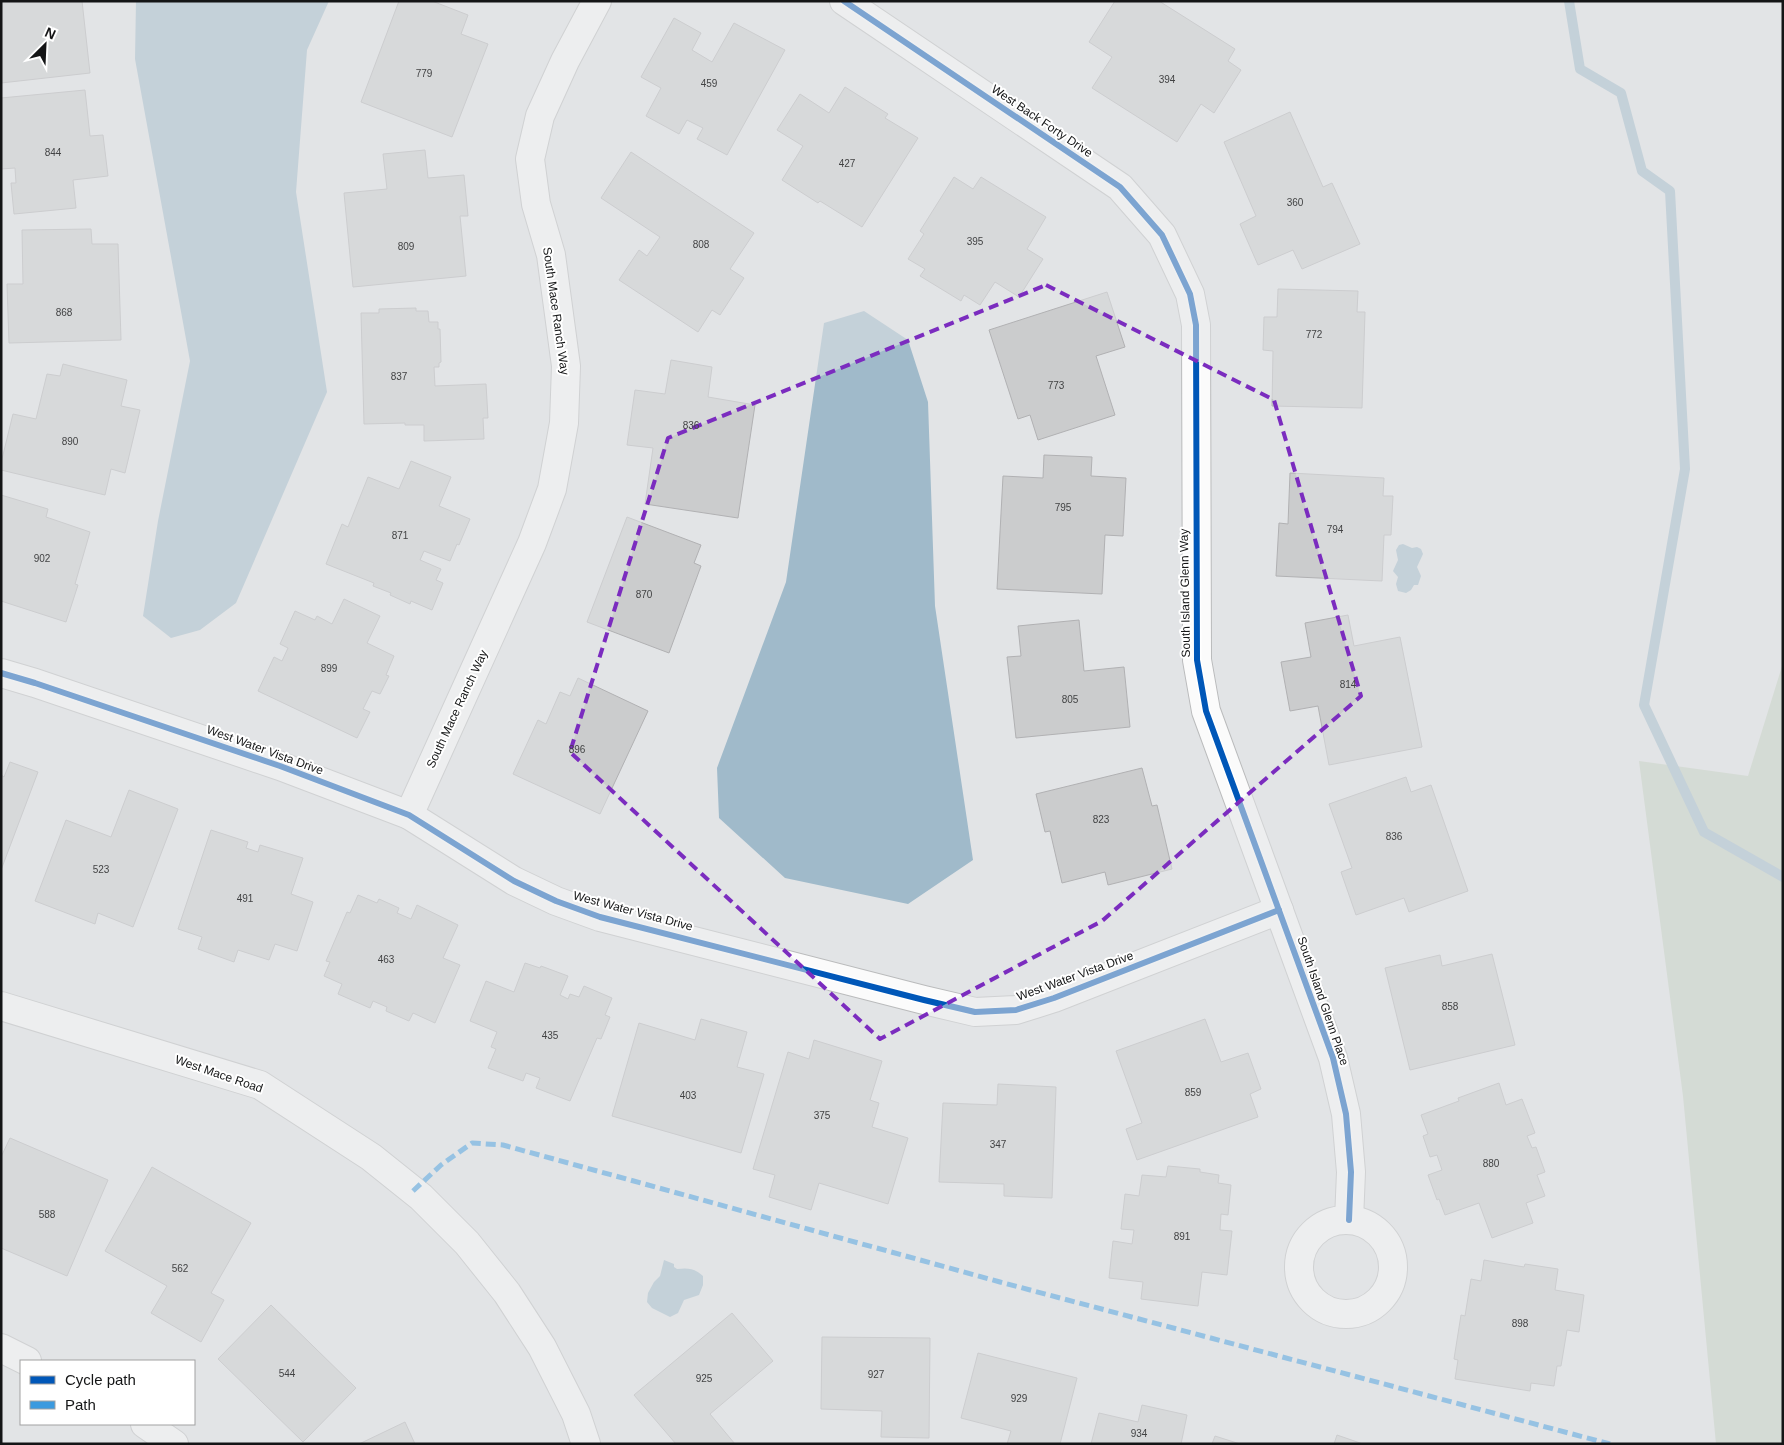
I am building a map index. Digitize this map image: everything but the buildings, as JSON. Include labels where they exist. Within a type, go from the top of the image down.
[{"type":"street","name":"South Mace Ranch Way","points":[[409,815],[532,543],[552,488],[564,423],[566,366],[551,255],[536,204],[530,159],[540,116],[597,1]]},
{"type":"street","name":"West Back Forty Drive","points":[[844,1],[1120,187],[1162,235],[1190,294]]},
{"type":"street","name":"South Island Glenn Way","points":[[1190,294],[1196,325],[1197,660],[1206,710],[1280,910]]},
{"type":"street","name":"West Water Vista Drive","points":[[1,673],[35,682],[280,766],[409,815],[514,881],[556,902],[600,917],[975,1012],[1016,1010],[1054,998],[1280,910]]},
{"type":"street","name":"South Island Glenn Place","points":[[1280,910],[1333,1058],[1346,1114],[1351,1172],[1349,1220]]},
{"type":"street","name":"West Mace Road","points":[[1,1006],[260,1085],[371,1157],[413,1191],[467,1243],[507,1293],[542,1347],[576,1414],[586,1444]]},
{"type":"street","points":[[1,1348],[25,1360]]},
{"type":"street","points":[[146,1425],[174,1444]]},
{"type":"highlighted area","points":[[1046,285],[1274,400],[1361,696],[1102,921],[880,1039],[570,752],[668,438]]},
{"type":"green space","points":[[1783,663],[1783,1444],[1716,1444],[1683,1096],[1639,761],[1748,776]]},
{"type":"water","points":[[136,1],[329,1],[307,50],[296,192],[327,392],[236,603],[200,630],[171,638],[143,616],[158,521],[190,361],[135,59]]},
{"type":"water","points":[[864,311],[908,340],[928,402],[935,606],[973,860],[908,904],[785,878],[719,818],[717,768],[786,582],[824,323]]},
{"type":"water","points":[[1403,544],[1421,549],[1423,554],[1417,567],[1421,576],[1418,585],[1414,585],[1406,593],[1398,591],[1396,584],[1398,577],[1393,571],[1398,560],[1396,550],[1399,545]]},
{"type":"water","points":[[664,1260],[674,1264],[674,1267],[677,1269],[691,1269],[703,1276],[703,1285],[699,1295],[684,1300],[678,1313],[670,1317],[652,1308],[647,1302],[648,1293],[660,1276]]},
{"type":"waterway","points":[[1569,1],[1580,69],[1621,93],[1642,171],[1670,191],[1685,469],[1644,705],[1704,832],[1783,877]]},
{"type":"marked path","points":[[413,1191],[441,1165],[472,1143],[503,1145],[1000,1282],[1610,1444]]},
{"type":"cycle path","points":[[844,1],[1120,187],[1162,235],[1190,294],[1196,325],[1197,660],[1206,711],[1333,1058],[1346,1114],[1351,1172],[1349,1220]]},
{"type":"cycle path","points":[[1,673],[280,766],[409,815],[514,881],[556,901],[600,917],[975,1012],[1016,1010],[1054,998],[1279,910]]}]
